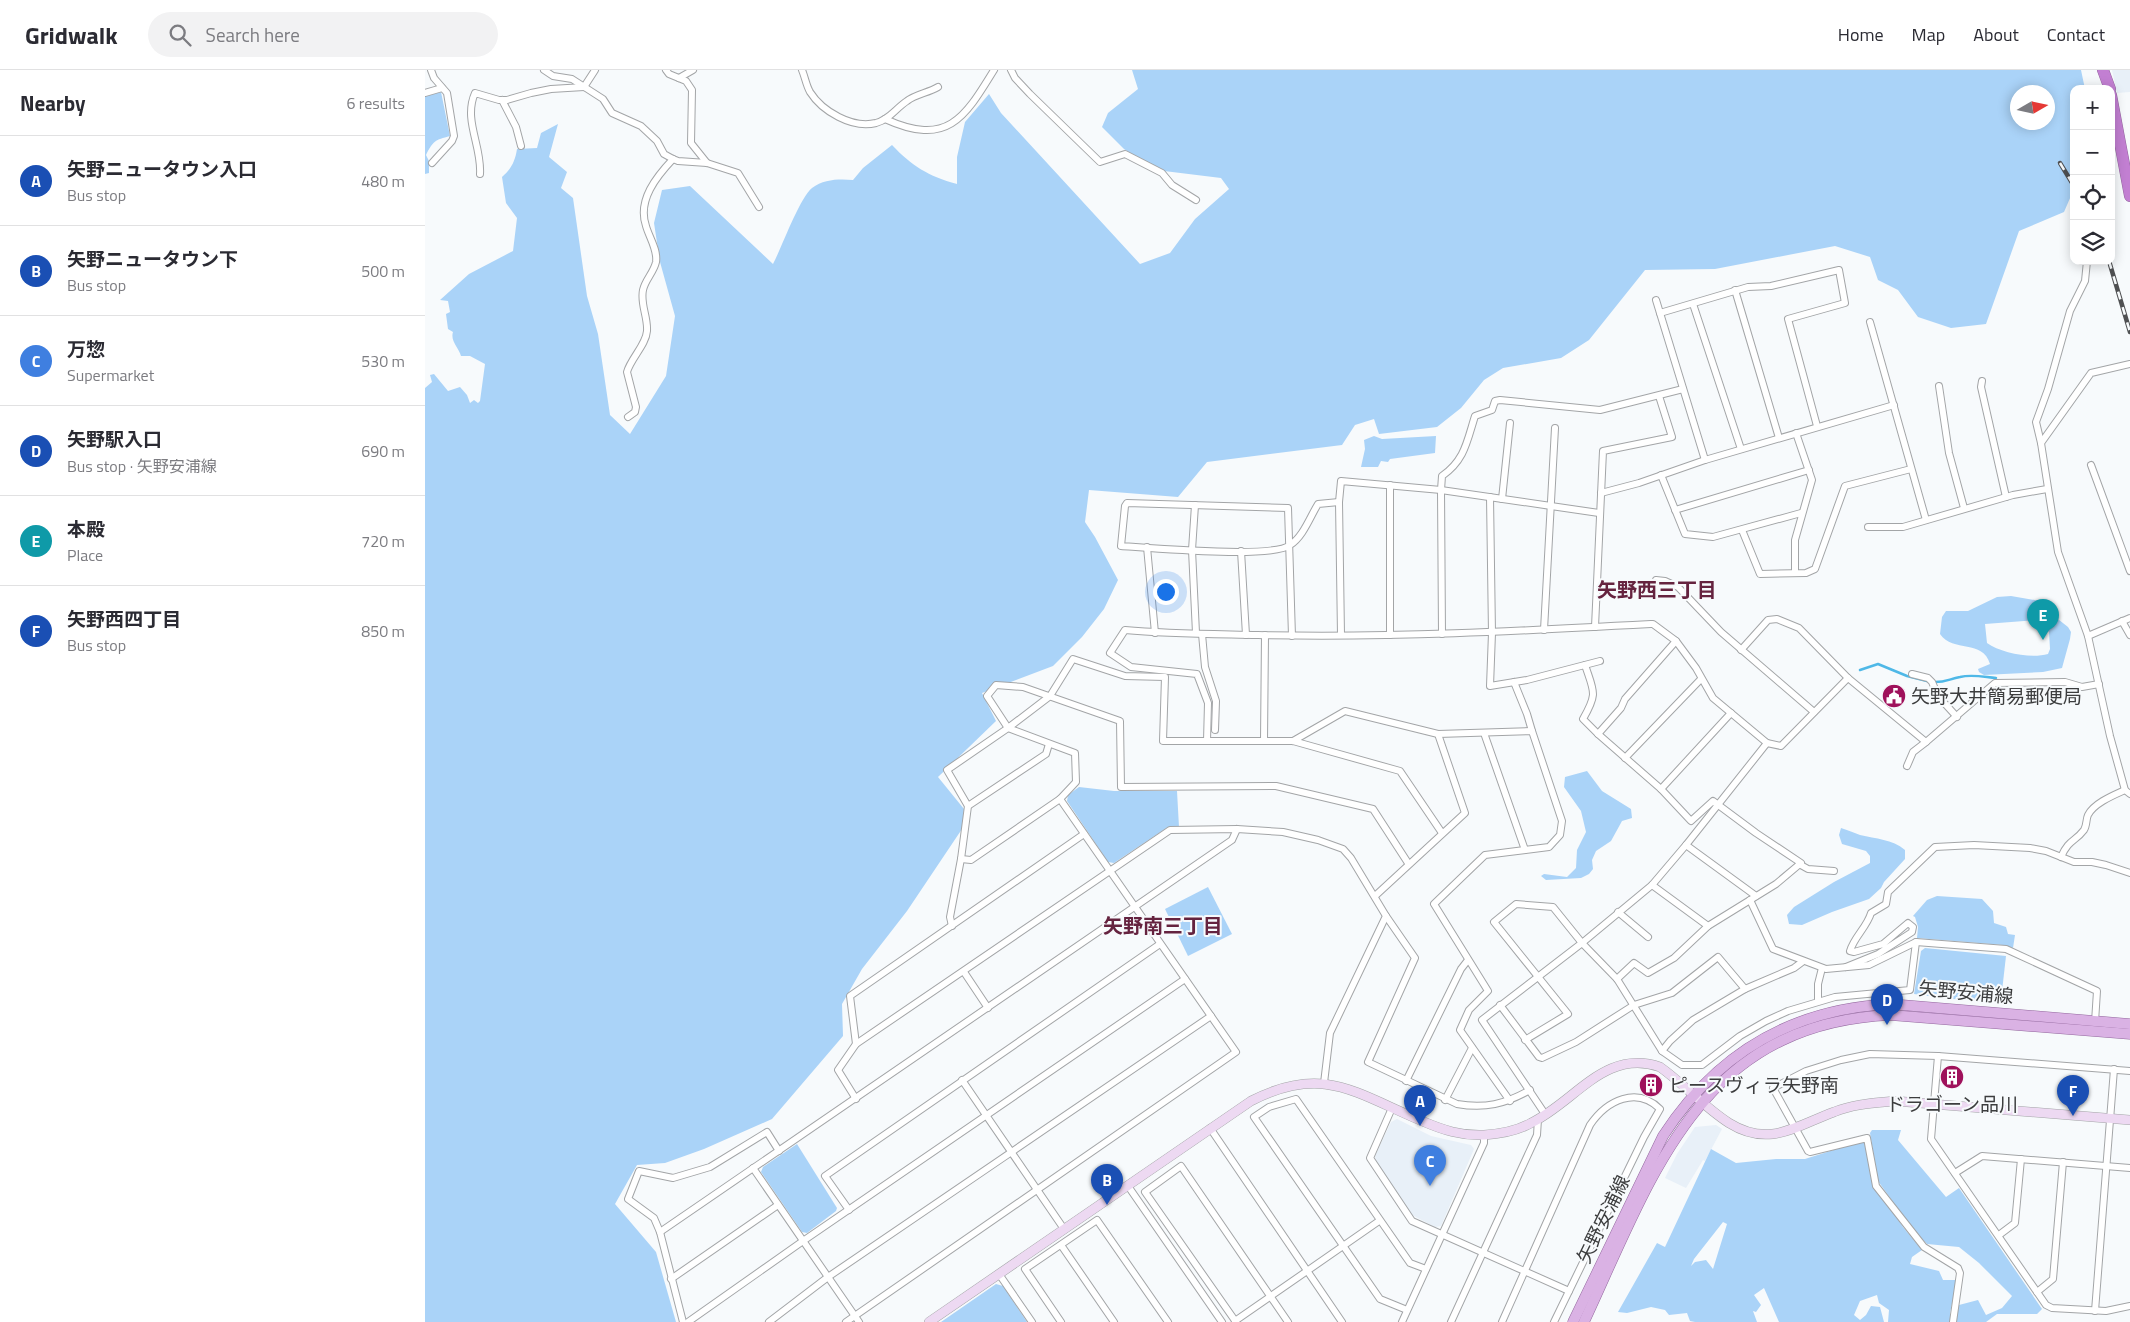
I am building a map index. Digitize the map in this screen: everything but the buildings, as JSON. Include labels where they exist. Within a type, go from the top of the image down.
[{"type":"highway","points":[[2103,70],[2109,85]]},
{"type":"highway","points":[[2115,116],[2130,196]]},
{"type":"main road","name":"矢野安浦線","points":[[1573,1322],[1663,1136],[1731,1060],[1760,1041],[1806,1019],[1839,1010],[1873,1005],[1907,1005],[2130,1024]]},
{"type":"main road","name":"矢野安浦線","points":[[1584,1322],[1617,1249],[1697,1098],[1772,1046],[1810,1029],[1857,1018],[1907,1015],[2130,1034]]},
{"type":"street","points":[[431,70],[447,93],[454,136],[452,141],[432,163]]},
{"type":"street","points":[[544,70],[553,76],[572,79],[603,99],[613,113],[641,126],[657,141],[665,154],[678,162],[707,163],[738,173],[759,207]]},
{"type":"street","points":[[584,87],[595,70]]},
{"type":"street","points":[[666,70],[669,74],[685,81],[692,90],[691,143],[707,163]]},
{"type":"street","points":[[679,78],[693,70]]},
{"type":"street","points":[[802,70],[809,90],[821,105],[833,114],[861,124],[875,123],[890,117],[905,102],[938,87]]},
{"type":"street","points":[[885,119],[919,131],[948,126],[956,122],[969,110],[994,70]]},
{"type":"street","points":[[1011,70],[1015,78],[1030,94],[1100,162],[1125,154],[1162,173],[1171,185],[1196,200]]},
{"type":"street","points":[[480,174],[479,155],[473,135],[471,103],[475,93],[502,100],[551,89],[584,87]]},
{"type":"street","points":[[425,93],[442,88]]},
{"type":"street","points":[[502,100],[516,127],[521,146]]},
{"type":"street","points":[[628,417],[635,412],[636,407],[627,372],[647,334],[647,315],[642,300],[643,289],[656,262],[652,239],[645,224],[644,214],[647,194],[656,177],[673,159]]},
{"type":"street","points":[[2061,857],[2067,844],[2083,832],[2086,827],[2087,815],[2092,809],[2127,792],[2110,736],[2088,636],[2057,552],[2041,443],[2036,422],[2048,389],[2070,311],[2085,281],[2087,265]]},
{"type":"street","points":[[1660,313],[1735,290],[1748,287],[1771,286],[1839,270],[1845,303],[1788,319],[1817,426]]},
{"type":"street","points":[[1735,290],[1779,438]]},
{"type":"street","points":[[1655,300],[1705,460]]},
{"type":"street","points":[[1693,304],[1741,449]]},
{"type":"street","points":[[1870,322],[1926,520]]},
{"type":"street","points":[[2041,443],[2091,373],[2130,364]]},
{"type":"street","points":[[1982,381],[1981,387],[2006,496]]},
{"type":"street","points":[[1939,386],[1949,453],[1964,508]]},
{"type":"street","points":[[1443,634],[1441,490],[1443,476],[1454,468],[1463,456],[1475,416],[1492,410],[1495,401],[1500,400],[1600,410],[1683,390]]},
{"type":"street","points":[[1595,627],[1603,451],[1672,437],[1659,396]]},
{"type":"street","points":[[1601,493],[1817,426],[1894,405]]},
{"type":"street","points":[[1503,499],[1510,423]]},
{"type":"street","points":[[1544,630],[1555,428]]},
{"type":"street","points":[[1795,573],[1795,540],[1801,513],[1812,480],[1796,433]]},
{"type":"street","points":[[2091,465],[2130,571]]},
{"type":"street","points":[[1741,530],[1760,574],[1806,573],[1815,569],[1845,486],[1911,469]]},
{"type":"street","points":[[1675,510],[1809,470]]},
{"type":"street","points":[[1661,475],[1685,534],[1713,537],[1801,513]]},
{"type":"street","points":[[1341,635],[1339,502],[1341,481],[1441,490],[1599,513]]},
{"type":"street","points":[[1389,485],[1391,635]]},
{"type":"street","points":[[1868,527],[1903,527],[2006,496],[2047,489]]},
{"type":"street","points":[[1490,497],[1492,633],[1490,686],[1514,682],[1600,660]]},
{"type":"street","points":[[1292,636],[1289,547],[1288,508],[1127,503],[1125,506],[1121,546],[1271,552],[1289,547],[1296,540],[1318,504],[1339,502]]},
{"type":"street","points":[[1195,505],[1192,550],[1199,633],[1205,667],[1216,702],[1215,730]]},
{"type":"street","points":[[1147,547],[1155,633]]},
{"type":"street","points":[[1241,551],[1246,635]]},
{"type":"street","points":[[1656,580],[1665,581],[1677,587],[1721,632],[1814,712]]},
{"type":"street","points":[[2088,636],[2130,618]]},
{"type":"street","points":[[1741,650],[1768,620],[1777,619],[1799,628],[1848,678],[1926,742]]},
{"type":"street","points":[[2122,621],[2130,635]]},
{"type":"street","points":[[1207,741],[1209,703],[1197,674],[1131,667],[1110,654],[1125,630],[1155,633],[1292,636],[1391,635],[1492,633],[1653,624],[1676,641],[1696,668],[1713,698],[1767,743],[1781,746],[1848,678]]},
{"type":"street","points":[[1264,741],[1265,635]]},
{"type":"street","points":[[1598,734],[1621,708],[1625,699],[1676,641]]},
{"type":"street","points":[[952,926],[950,917],[961,859],[968,806],[947,770],[1051,696],[1073,659],[1125,676],[1165,677],[1163,741],[1293,740],[1400,771],[1442,833]]},
{"type":"street","points":[[1585,665],[1593,690],[1593,701],[1583,719],[1661,789],[1691,821],[1713,801],[1756,834],[1801,863],[1799,864],[1808,869],[1834,871]]},
{"type":"street","points":[[1912,674],[1928,678],[1932,682],[1938,696],[1957,717]]},
{"type":"street","points":[[1625,758],[1701,679]]},
{"type":"street","points":[[1510,1101],[1460,1030],[1469,1010],[1488,991],[1434,904],[1485,855],[1549,847],[1560,835],[1562,821],[1527,714],[1514,682]]},
{"type":"street","points":[[1907,766],[1913,752],[1957,717],[1995,683],[2065,682],[2082,687],[2099,684]]},
{"type":"street","points":[[961,859],[971,860],[1060,799],[1076,782],[1075,753],[1008,728],[987,696],[996,685],[1023,687],[1120,721],[1121,787],[1276,786],[1373,809],[1408,863]]},
{"type":"street","points":[[1293,740],[1345,711],[1439,734],[1532,731]]},
{"type":"street","points":[[1661,789],[1731,713]]},
{"type":"street","points":[[1484,733],[1525,850]]},
{"type":"street","points":[[1375,896],[1408,863],[1465,814],[1439,734]]},
{"type":"street","points":[[1451,1322],[1537,1134],[1541,1117],[1530,1090],[1482,1020],[1582,943],[1652,885],[1767,743]]},
{"type":"street","points":[[968,806],[1046,754],[1049,744]]},
{"type":"street","points":[[846,1322],[857,1319],[1037,1189],[1236,1052],[1060,799]]},
{"type":"street","points":[[660,1232],[1232,840],[1237,829]]},
{"type":"street","points":[[856,1099],[838,1070],[856,1044],[1170,830],[1237,829],[1283,832],[1317,840],[1343,849],[1415,958],[1368,1062],[1445,1100],[1469,1106],[1510,1101],[1530,1090]]},
{"type":"street","points":[[856,1044],[850,996],[1084,834]]},
{"type":"street","points":[[1686,845],[1753,898],[1773,949],[1802,962],[1826,969],[1857,968],[1869,965],[1916,942],[2007,949],[2097,991],[2095,1032]]},
{"type":"street","points":[[1846,967],[1878,954],[1911,932],[1913,927],[1908,923],[1883,944],[1854,952],[1850,951],[1869,920],[1871,913],[1886,904],[1888,892],[1935,847],[1974,845],[2030,848],[2046,851],[2074,862],[2092,862],[2106,865],[2130,874]]},
{"type":"street","points":[[1617,979],[1634,963],[1648,973],[1674,958],[1708,926],[1776,884],[1799,864]]},
{"type":"street","points":[[1652,885],[1708,926]]},
{"type":"street","points":[[1525,1040],[1568,1014],[1494,922],[1517,904],[1553,907],[1582,943],[1617,979],[1662,1051],[1682,1065],[1701,1065],[1723,1047],[1766,1021],[1819,1001],[1863,993],[1910,990],[1916,942]]},
{"type":"street","points":[[1618,912],[1648,938]]},
{"type":"street","points":[[1324,1083],[1330,1032],[1386,916]]},
{"type":"street","points":[[849,1210],[825,1176],[1161,944]]},
{"type":"street","points":[[1500,1005],[1525,1040],[1542,1058],[1576,1042],[1634,1005],[1672,993],[1718,957],[1745,989]]},
{"type":"street","points":[[1406,1081],[1461,968],[1468,960]]},
{"type":"street","points":[[1662,1051],[1693,1020],[1745,989],[1793,968],[1802,962]]},
{"type":"street","points":[[1819,1001],[1818,984],[1822,968]]},
{"type":"street","points":[[964,972],[988,1008]]},
{"type":"street","points":[[688,1322],[1185,979]]},
{"type":"street","points":[[769,1322],[828,1277],[1211,1016]]},
{"type":"street","points":[[1445,1100],[1472,1048]]},
{"type":"street","points":[[1953,1322],[1960,1273],[1958,1268],[1922,1244],[1877,1186],[1867,1138],[1810,1152],[1807,1151],[1773,1088],[1806,1071],[1841,1060],[1870,1054],[1938,1056],[2130,1071]]},
{"type":"street","points":[[1938,1056],[1931,1139],[2046,1305],[2053,1308],[2095,1311],[2106,1311],[2130,1306]]},
{"type":"street","points":[[929,1322],[1251,1101],[1269,1091],[1289,1086],[1324,1083],[1347,1088],[1448,1132],[1484,1135],[1503,1133],[1541,1117],[1601,1074],[1623,1064],[1644,1063],[1660,1067],[1675,1077],[1697,1098],[1730,1124],[1756,1133],[1775,1134],[1796,1129],[1835,1111],[1860,1105],[1895,1101],[2130,1120]]},
{"type":"street","points":[[2095,1311],[2114,1069]]},
{"type":"street","points":[[962,1080],[1065,1229]]},
{"type":"street","points":[[1502,1322],[1590,1124],[1607,1106],[1624,1097],[1643,1098],[1653,1102],[1661,1109],[1644,1137],[1555,1322]]},
{"type":"street","points":[[1407,1310],[1380,1299],[1254,1117],[1269,1107],[1296,1099],[1410,1263],[1426,1269]]},
{"type":"street","points":[[1392,1108],[1371,1158],[1412,1221],[1569,1291]]},
{"type":"street","points":[[1210,1128],[1342,1322]]},
{"type":"street","points":[[683,1322],[660,1232],[654,1218],[628,1199],[639,1171],[673,1178],[710,1166],[767,1132],[779,1151]]},
{"type":"street","points":[[1402,1322],[1484,1143],[1484,1135]]},
{"type":"street","points":[[1955,1173],[1982,1156],[2130,1168]]},
{"type":"street","points":[[1999,1235],[2015,1223],[2021,1159]]},
{"type":"street","points":[[2037,1292],[2053,1279],[2063,1162]]},
{"type":"street","points":[[1289,1322],[1270,1296],[1181,1166],[1145,1192],[1235,1321],[1270,1296],[1307,1271],[1343,1245],[1379,1221]]},
{"type":"street","points":[[753,1168],[857,1319]]},
{"type":"street","points":[[1128,1186],[1222,1322]]},
{"type":"street","points":[[671,1279],[778,1205]]},
{"type":"street","points":[[1061,1322],[1025,1269],[1097,1220],[1168,1322]]},
{"type":"street","points":[[1061,1245],[1114,1322]]},
{"type":"street","points":[[999,1274],[1032,1322]]},
{"type":"shaded area","points":[[1132,70],[2081,70],[2084,85],[2070,85],[2070,198],[2064,212],[2019,231],[1986,324],[1951,328],[1918,317],[1898,290],[1878,280],[1870,257],[1835,246],[1715,269],[1645,270],[1589,340],[1561,358],[1503,368],[1484,380],[1461,408],[1437,427],[1379,434],[1374,419],[1355,425],[1342,445],[1207,462],[1178,497],[1089,490],[1085,522],[1118,580],[1104,609],[1082,637],[1053,666],[982,693],[996,721],[938,777],[964,809],[962,829],[907,911],[862,969],[842,1004],[843,1036],[772,1119],[704,1149],[665,1163],[637,1165],[615,1204],[656,1252],[676,1322],[425,1322],[425,388],[432,382],[430,375],[434,374],[448,391],[460,387],[467,395],[470,403],[474,400],[478,403],[480,401],[485,364],[470,356],[461,356],[452,335],[453,332],[448,329],[446,314],[450,312],[448,301],[440,300],[469,274],[513,251],[517,218],[506,203],[502,177],[512,165],[517,149],[537,148],[541,133],[558,124],[549,157],[567,172],[561,188],[573,198],[587,296],[598,334],[610,415],[630,434],[666,376],[675,316],[660,262],[654,223],[662,190],[690,186],[773,264],[796,212],[812,188],[827,181],[853,180],[863,168],[892,145],[921,169],[957,184],[957,157],[965,122],[989,94],[1001,113],[1140,264],[1170,253],[1195,219],[1229,189],[1221,178],[1156,170],[1124,149],[1102,127],[1108,113],[1138,89]]},
{"type":"shaded area","points":[[2112,70],[2130,70],[2130,92],[2117,93]]},
{"type":"shaded area","points":[[441,92],[450,136],[438,140],[431,147],[426,155],[429,161],[429,173],[425,174],[425,96]]},
{"type":"shaded area","points":[[1374,436],[1382,439],[1436,436],[1435,453],[1390,459],[1388,462],[1381,461],[1378,467],[1361,467],[1365,449],[1364,440]]},
{"type":"shaded area","points":[[2011,596],[2040,601],[2048,606],[2054,616],[2068,627],[2071,632],[2070,639],[2062,668],[2043,672],[1984,675],[1978,669],[1990,664],[1981,651],[1952,643],[1940,634],[1942,617],[1946,611],[1968,611],[1997,597]],"holes":[[[2036,620],[2049,632],[2050,649],[2048,654],[2033,656],[2016,654],[2000,650],[1987,643],[1985,624]]]},
{"type":"shaded area","points":[[1587,771],[1602,791],[1631,809],[1632,818],[1622,821],[1611,841],[1596,851],[1592,860],[1593,869],[1589,874],[1581,878],[1546,880],[1541,876],[1544,874],[1567,877],[1576,868],[1577,850],[1586,832],[1581,811],[1564,787],[1565,777]]},
{"type":"shaded area","points":[[1079,787],[1114,791],[1177,791],[1179,827],[1168,827],[1114,863],[1108,862],[1067,801],[1068,795]]},
{"type":"shaded area","points":[[1841,828],[1900,846],[1905,850],[1905,859],[1884,882],[1881,888],[1869,899],[1802,925],[1789,924],[1787,915],[1794,907],[1834,882],[1870,863],[1870,856],[1866,851],[1842,844],[1839,835]]},
{"type":"shaded area","points":[[1208,887],[1232,934],[1188,956],[1165,909]]},
{"type":"shaded area","points":[[1937,896],[1982,899],[1993,911],[1994,923],[2006,927],[2008,934],[2015,935],[2013,948],[2003,945],[1917,938],[1918,927],[1913,916],[1927,900]]},
{"type":"shaded area","points":[[1925,948],[2006,956],[2001,1000],[1950,999],[1914,994],[1921,951]]},
{"type":"shaded area","points":[[1397,1119],[1431,1136],[1471,1145],[1474,1149],[1441,1226],[1435,1227],[1412,1215],[1376,1163],[1375,1156],[1391,1122]]},
{"type":"shaded area","points":[[1716,1125],[1722,1129],[1705,1161],[1703,1160],[1686,1188],[1665,1178],[1677,1154],[1695,1127]]},
{"type":"shaded area","points":[[1872,1130],[1901,1130],[1898,1140],[1946,1197],[1959,1188],[2042,1309],[2037,1314],[1997,1314],[1986,1322],[1956,1322],[1959,1305],[1978,1300],[1986,1315],[2002,1308],[2012,1296],[1979,1263],[1959,1247],[1927,1244],[1911,1227],[1878,1181],[1870,1133]]},
{"type":"shaded area","points":[[1862,1141],[1865,1142],[1874,1184],[1903,1227],[1922,1250],[1912,1257],[1910,1264],[1939,1271],[1943,1280],[1957,1280],[1950,1322],[1888,1322],[1889,1310],[1879,1303],[1877,1295],[1860,1301],[1854,1315],[1860,1320],[1866,1315],[1871,1306],[1880,1307],[1884,1322],[1779,1322],[1764,1288],[1754,1295],[1761,1305],[1756,1312],[1753,1311],[1757,1322],[1695,1322],[1690,1321],[1687,1313],[1669,1315],[1665,1310],[1651,1307],[1627,1313],[1618,1312],[1657,1243],[1665,1247],[1711,1149],[1736,1163],[1776,1159],[1805,1159]],"holes":[[[1723,1222],[1727,1224],[1713,1269],[1706,1260],[1695,1262],[1691,1266],[1694,1259]]]},
{"type":"shaded area","points":[[797,1144],[837,1208],[836,1211],[807,1233],[802,1232],[761,1172],[763,1167]]},
{"type":"shaded area","points":[[996,1284],[1003,1286],[1027,1322],[941,1322]]},
{"type":"waterway","points":[[1860,670],[1878,664],[1907,676],[1927,681]]},
{"type":"waterway","points":[[1933,682],[1969,676],[1996,678]]},
{"type":"railway","points":[[2060,163],[2070,179]]},
{"type":"railway","points":[[2110,265],[2130,332]]},
{"type":"place","name":"本殿","points":[[2043,640]]},
{"type":"place","name":"矢野大井簡易郵便局","points":[[1894,696]]},
{"type":"place","name":"矢野駅入口","points":[[1887,1025]]},
{"type":"place","name":"ドラゴーン品川","points":[[1952,1077]]},
{"type":"place","name":"ピースヴィラ矢野南","points":[[1651,1085]]},
{"type":"place","name":"矢野西四丁目","points":[[2073,1116]]},
{"type":"place","name":"矢野ニュータウン入口","points":[[1420,1126]]},
{"type":"place","name":"万惣","points":[[1430,1186]]},
{"type":"place","name":"矢野ニュータウン下","points":[[1107,1205]]},
{"type":"district","name":"矢野西三丁目","points":[[1657,590]]},
{"type":"district","name":"矢野南三丁目","points":[[1163,926]]}]
